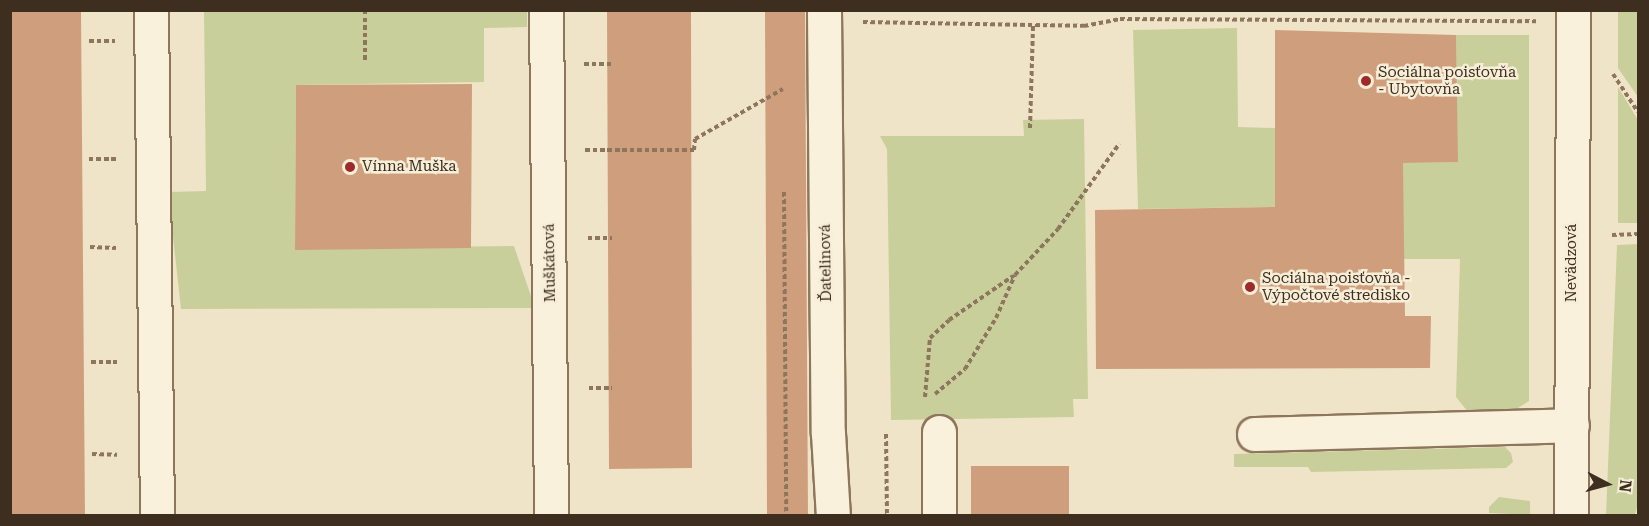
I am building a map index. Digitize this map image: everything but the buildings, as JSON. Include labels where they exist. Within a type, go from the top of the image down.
[{"type":"street","points":[[151,10],[157,516]]},
{"type":"street","name":"Muškátová","points":[[546,10],[551,516]]},
{"type":"street","name":"Nevädzová","points":[[1571,516],[1574,10]]},
{"type":"street","name":"Ďatelinová","points":[[824,16],[828,433],[832,516]]},
{"type":"street","points":[[1254,434],[1572,425]]},
{"type":"street","points":[[939,432],[939,516]]},
{"type":"path","points":[[365,10],[365,61]]},
{"type":"path","points":[[824,16],[1084,26],[1120,19],[1537,21]]},
{"type":"path","points":[[1030,128],[1033,24]]},
{"type":"path","points":[[89,41],[118,41]]},
{"type":"path","points":[[577,64],[612,64]]},
{"type":"path","points":[[1607,66],[1638,112]]},
{"type":"path","points":[[783,78],[783,101]]},
{"type":"path","points":[[1023,88],[1031,88]]},
{"type":"path","points":[[578,150],[694,150],[695,139],[783,89]]},
{"type":"path","points":[[1015,275],[996,318],[965,369],[926,400],[923,389],[930,338],[949,320],[1015,275],[1058,229],[1119,144]]},
{"type":"path","points":[[89,159],[119,159]]},
{"type":"path","points":[[784,184],[786,516]]},
{"type":"path","points":[[1608,235],[1638,234]]},
{"type":"path","points":[[90,247],[119,248]]},
{"type":"path","points":[[91,362],[120,362]]},
{"type":"path","points":[[886,434],[887,516]]},
{"type":"path","points":[[92,454],[120,455]]},
{"type":"green space","points":[[204,11],[527,11],[527,27],[484,28],[484,82],[296,85],[295,249],[514,246],[535,308],[181,309],[168,192],[206,191]]},
{"type":"green space","points":[[1618,11],[1638,11],[1638,97],[1618,68]]},
{"type":"green space","points":[[1237,28],[1238,127],[1275,128],[1275,164],[1457,162],[1456,35],[1529,35],[1529,401],[1513,411],[1468,412],[1456,397],[1460,259],[1404,259],[1403,205],[1138,209],[1133,30]]},
{"type":"green space","points":[[1618,87],[1638,120],[1638,223],[1618,223]]},
{"type":"green space","points":[[1084,119],[1088,399],[1073,399],[1074,417],[891,420],[887,149],[880,136],[1024,136],[1023,120]]},
{"type":"green space","points":[[1638,244],[1638,503],[1635,515],[1606,515],[1617,245]]},
{"type":"green space","points":[[1505,447],[1511,453],[1513,462],[1506,468],[1311,472],[1308,467],[1234,467],[1234,454]]},
{"type":"green space","points":[[1499,497],[1530,501],[1530,515],[1489,513],[1489,507]]},
{"type":"place","name":"Sociálna poisťovňa - Ubytovňa","points":[[1366,81]]},
{"type":"place","name":"Vínna Muška","points":[[350,167]]},
{"type":"place","name":"Sociálna poisťovňa - Výpočtové stredisko","points":[[1250,287]]}]
